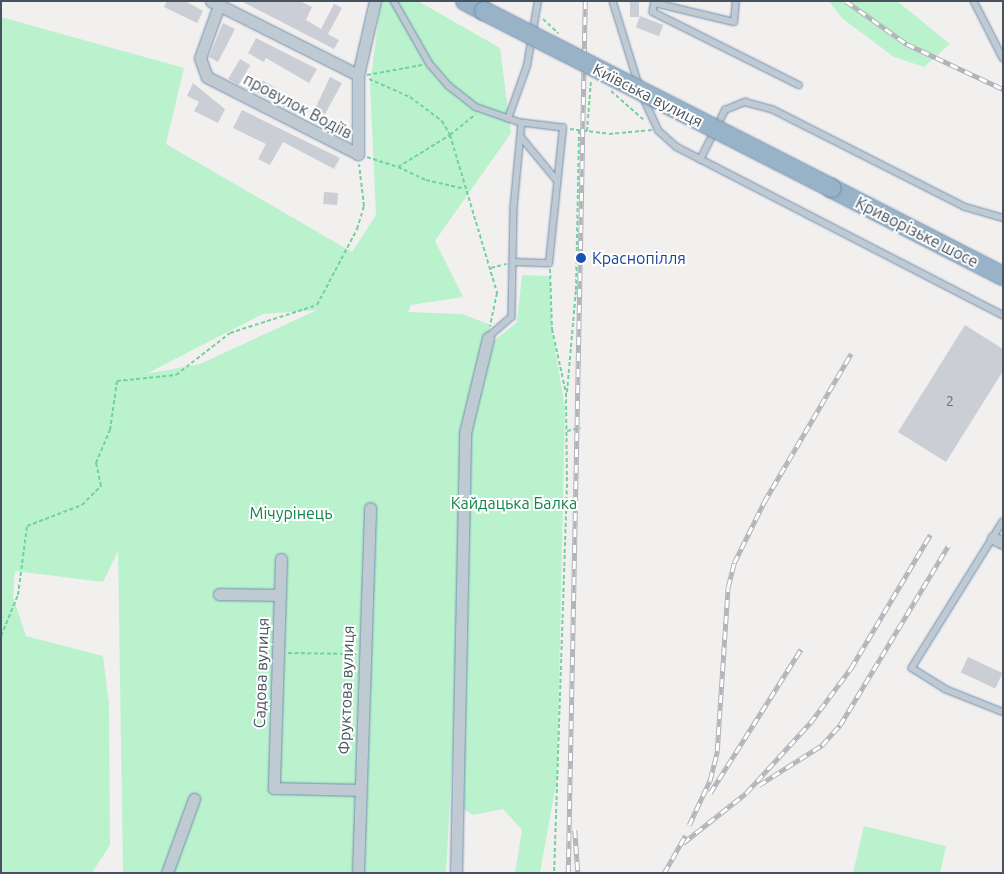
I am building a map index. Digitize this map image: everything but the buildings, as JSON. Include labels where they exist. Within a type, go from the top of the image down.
[{"type":"highway","name":"Київська вулиця","points":[[465,1],[831,188]]},
{"type":"highway","name":"Криворізьке шосе","points":[[831,188],[1003,276]]},
{"type":"street","name":"провулок Водіїв","points":[[215,3],[200,58],[207,77],[358,154],[358,74],[375,1]]},
{"type":"street","points":[[215,3],[358,74]]},
{"type":"street","points":[[456,873],[465,433],[488,338]]},
{"type":"street","name":"Фруктова вулиця","points":[[358,873],[363,654],[370,508]]},
{"type":"street","name":"Садова вулиця","points":[[281,559],[274,788],[359,790]]},
{"type":"street","points":[[219,594],[280,595]]},
{"type":"street","points":[[168,873],[194,799]]},
{"type":"lane","points":[[394,1],[430,64],[449,86],[481,109],[508,119],[522,123],[563,128],[556,180],[549,263],[516,262]]},
{"type":"lane","points":[[508,119],[527,66],[538,1]]},
{"type":"lane","points":[[613,1],[642,94],[659,131],[700,160],[1003,315]]},
{"type":"lane","points":[[736,1],[734,22],[655,2],[653,12],[799,85]]},
{"type":"lane","points":[[974,1],[1003,58]]},
{"type":"lane","points":[[700,160],[725,110],[745,102],[772,109],[965,206],[1003,218]]},
{"type":"lane","points":[[488,338],[512,317],[516,262],[514,199],[522,138],[522,123]]},
{"type":"lane","points":[[522,138],[556,180]]},
{"type":"lane","points":[[1003,522],[998,540],[912,668],[945,689],[1003,712]]},
{"type":"path","points":[[358,74],[430,64]]},
{"type":"path","points":[[358,74],[410,97],[442,121],[450,136],[464,189],[497,293],[488,338]]},
{"type":"path","points":[[587,131],[587,89],[598,74]]},
{"type":"path","points":[[398,167],[450,136],[481,109]]},
{"type":"path","points":[[563,128],[587,131],[659,131]]},
{"type":"path","points":[[554,873],[567,431],[566,393],[576,290],[579,130]]},
{"type":"path","points":[[1,636],[18,596],[27,526],[82,505],[100,486],[96,463],[110,430],[117,381],[176,374],[230,333],[317,304],[358,229],[364,206],[358,154],[398,167],[426,180],[464,189]]},
{"type":"path","points":[[490,268],[516,262]]},
{"type":"path","points":[[549,263],[552,329],[566,393]]},
{"type":"path","points":[[567,431],[581,428]]},
{"type":"path","points":[[278,653],[363,654]]},
{"type":"green space","points":[[381,1],[418,1],[500,48],[511,133],[435,241],[463,297],[411,305],[408,312],[462,314],[491,325],[486,348],[517,322],[522,275],[550,276],[552,331],[565,408],[557,779],[540,873],[515,873],[522,830],[503,809],[473,815],[461,807],[472,404],[446,873],[123,873],[118,551],[103,582],[15,571],[13,597],[26,636],[103,656],[109,704],[110,845],[92,873],[1,873],[1,17],[184,68],[166,144],[352,252],[376,215],[370,84]],"holes":[[[317,310],[200,364],[146,374],[263,314]]]},
{"type":"green space","points":[[829,1],[897,1],[950,44],[924,67],[894,57],[843,19]]},
{"type":"green space","points":[[864,826],[946,846],[940,873],[853,873]]},
{"type":"railway","points":[[568,873],[585,1]]},
{"type":"railway","points":[[846,1],[907,44],[1003,89]]},
{"type":"railway","points":[[689,825],[710,780],[717,751],[728,587],[734,563],[764,502],[851,354]]},
{"type":"railway","points":[[683,843],[746,793],[810,723],[851,668],[930,535]]},
{"type":"railway","points":[[759,785],[822,745],[840,725],[948,546]]},
{"type":"railway","points":[[710,793],[801,649]]},
{"type":"railway","points":[[575,830],[578,873]]},
{"type":"railway","points":[[664,873],[685,836]]},
{"type":"place","name":"Краснопілля","points":[[581,258]]},
{"type":"park label","name":"Кайдацька Балка","points":[[514,503]]},
{"type":"park label","name":"Мічурінець","points":[[291,513]]}]
